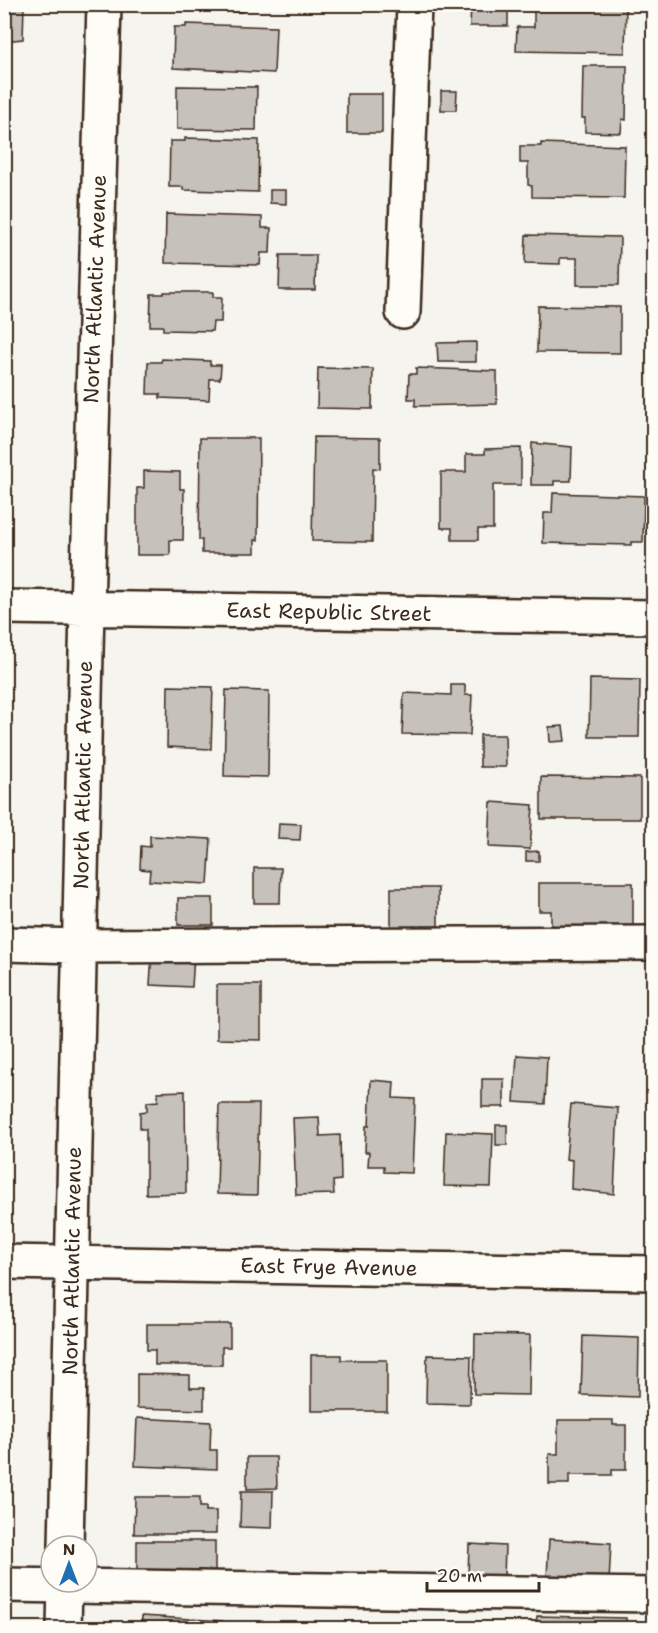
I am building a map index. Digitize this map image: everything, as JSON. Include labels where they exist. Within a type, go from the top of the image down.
[{"type":"street","name":"North Atlantic Avenue","points":[[66,1534],[87,608],[104,4]]},
{"type":"street","points":[[403,312],[414,4]]},
{"type":"street","name":"East Republic Street","points":[[4,607],[654,617]]},
{"type":"street","points":[[4,944],[79,946],[654,943]]},
{"type":"street","name":"East Frye Avenue","points":[[4,1262],[654,1273]]},
{"type":"street","points":[[4,1585],[39,1584]]},
{"type":"street","points":[[99,1585],[654,1595]]},
{"type":"street","points":[[64,1629],[65,1594]]},
{"type":"building","points":[[4,4],[24,4],[23,39],[4,41]]},
{"type":"building","points":[[175,4],[251,4],[251,8],[242,7],[242,12],[175,9]]},
{"type":"building","points":[[471,4],[508,4],[508,26],[470,26]]},
{"type":"building","points":[[534,4],[626,4],[625,53],[516,51],[517,27],[534,27]]},
{"type":"building","points":[[186,24],[276,27],[274,73],[173,68],[174,27],[186,27]]},
{"type":"building","points":[[583,66],[627,66],[626,120],[622,119],[621,133],[585,132],[585,118],[582,118]]},
{"type":"building","points":[[177,86],[257,87],[256,130],[177,129]]},
{"type":"building","points":[[441,91],[457,91],[456,110],[441,110]]},
{"type":"building","points":[[347,94],[382,94],[382,133],[347,133]]},
{"type":"building","points":[[185,138],[259,140],[258,192],[183,190],[183,187],[169,187],[170,141],[185,141]]},
{"type":"building","points":[[541,143],[625,146],[624,198],[532,197],[532,186],[528,185],[528,163],[520,163],[520,146],[541,146]]},
{"type":"building","points":[[270,190],[286,190],[286,204],[270,203]]},
{"type":"building","points":[[166,214],[262,217],[262,228],[271,228],[270,253],[261,253],[260,265],[165,263]]},
{"type":"building","points":[[526,235],[620,237],[619,285],[577,285],[577,258],[560,258],[560,264],[525,263]]},
{"type":"building","points":[[280,255],[316,255],[315,290],[279,290]]},
{"type":"building","points":[[164,292],[213,292],[213,297],[222,297],[221,322],[213,322],[212,331],[163,330],[163,326],[150,326],[151,294],[164,294]]},
{"type":"building","points":[[538,306],[620,307],[620,353],[537,352]]},
{"type":"building","points":[[476,342],[476,362],[438,362],[437,343]]},
{"type":"building","points":[[162,359],[210,361],[210,365],[221,365],[220,379],[210,379],[209,400],[160,398],[160,394],[147,394],[148,362],[161,362]]},
{"type":"building","points":[[318,368],[373,369],[372,409],[317,408]]},
{"type":"building","points":[[416,368],[497,371],[497,404],[415,406],[415,399],[408,399],[409,374],[416,374]]},
{"type":"building","points":[[314,437],[380,438],[380,469],[373,468],[372,542],[312,541]]},
{"type":"building","points":[[200,438],[259,438],[258,540],[255,540],[255,553],[202,553],[202,540],[199,540]]},
{"type":"building","points":[[532,443],[572,447],[571,481],[554,481],[554,485],[531,485]]},
{"type":"building","points":[[521,448],[521,485],[493,485],[493,529],[478,529],[478,540],[452,540],[452,528],[441,528],[441,472],[466,472],[466,454],[485,454],[485,449]]},
{"type":"building","points":[[144,471],[180,472],[180,489],[184,489],[183,540],[170,540],[170,555],[137,555],[137,488],[144,488]]},
{"type":"building","points":[[553,493],[644,496],[643,542],[631,542],[631,545],[543,543],[544,513],[552,513]]},
{"type":"building","points":[[590,679],[640,680],[639,737],[589,737]]},
{"type":"building","points":[[451,685],[465,685],[465,695],[472,695],[470,735],[402,734],[404,693],[451,695]]},
{"type":"building","points":[[168,686],[213,687],[211,749],[167,747]]},
{"type":"building","points":[[226,690],[269,691],[268,777],[224,776]]},
{"type":"building","points":[[563,726],[565,741],[550,742],[549,727]]},
{"type":"building","points":[[480,735],[505,735],[506,767],[480,767]]},
{"type":"building","points":[[541,777],[640,778],[640,819],[541,819]]},
{"type":"building","points":[[491,802],[533,805],[530,849],[489,847]]},
{"type":"building","points":[[279,823],[301,824],[300,840],[278,839]]},
{"type":"building","points":[[150,836],[211,839],[208,884],[149,881],[150,870],[140,869],[141,846],[150,847]]},
{"type":"building","points":[[539,851],[539,861],[526,861],[526,852]]},
{"type":"building","points":[[254,868],[281,868],[280,903],[254,903]]},
{"type":"building","points":[[539,883],[633,883],[633,926],[551,926],[551,911],[539,911]]},
{"type":"building","points":[[391,888],[438,888],[438,929],[391,929]]},
{"type":"building","points":[[178,898],[213,898],[213,925],[178,925]]},
{"type":"building","points":[[152,952],[194,955],[192,987],[150,985]]},
{"type":"building","points":[[217,985],[261,985],[261,1040],[217,1039]]},
{"type":"building","points":[[517,1055],[547,1057],[545,1104],[514,1102]]},
{"type":"building","points":[[482,1079],[504,1079],[504,1107],[482,1107]]},
{"type":"building","points":[[371,1080],[394,1082],[393,1098],[415,1099],[412,1173],[384,1172],[384,1166],[368,1166],[369,1152],[365,1152],[366,1126],[369,1126]]},
{"type":"building","points":[[185,1091],[186,1193],[146,1194],[146,1129],[140,1129],[140,1112],[147,1111],[147,1102],[158,1101],[158,1092]]},
{"type":"building","points":[[219,1104],[259,1104],[257,1195],[217,1194]]},
{"type":"building","points":[[571,1104],[618,1108],[614,1194],[571,1189],[572,1160],[566,1159]]},
{"type":"building","points":[[319,1117],[320,1136],[340,1135],[341,1180],[333,1181],[334,1194],[296,1195],[293,1118]]},
{"type":"building","points":[[496,1125],[507,1125],[507,1145],[496,1145]]},
{"type":"building","points":[[446,1132],[493,1134],[491,1187],[444,1186]]},
{"type":"building","points":[[147,1324],[230,1324],[230,1347],[222,1347],[222,1365],[155,1365],[155,1350],[147,1350]]},
{"type":"building","points":[[475,1334],[530,1335],[529,1395],[474,1394]]},
{"type":"building","points":[[583,1336],[639,1338],[638,1397],[581,1395]]},
{"type":"building","points":[[311,1355],[341,1355],[341,1360],[387,1360],[387,1411],[311,1411]]},
{"type":"building","points":[[427,1355],[471,1356],[470,1404],[426,1403]]},
{"type":"building","points":[[137,1374],[190,1375],[190,1388],[204,1388],[204,1410],[137,1408]]},
{"type":"building","points":[[137,1418],[211,1422],[210,1450],[217,1450],[217,1469],[135,1466]]},
{"type":"building","points":[[558,1420],[613,1420],[613,1425],[626,1425],[626,1470],[612,1470],[612,1475],[569,1475],[569,1484],[549,1484],[549,1454],[558,1454]]},
{"type":"building","points":[[247,1457],[276,1457],[277,1488],[247,1489]]},
{"type":"building","points":[[241,1491],[273,1491],[272,1528],[240,1527]]},
{"type":"building","points":[[135,1497],[200,1497],[200,1507],[206,1507],[206,1511],[216,1511],[216,1534],[134,1534]]},
{"type":"building","points":[[549,1539],[611,1543],[609,1582],[547,1578]]},
{"type":"building","points":[[137,1541],[215,1541],[215,1577],[137,1577]]},
{"type":"building","points":[[469,1544],[505,1546],[504,1579],[468,1577]]},
{"type":"building","points":[[142,1616],[223,1621],[222,1628],[141,1628]]},
{"type":"building","points":[[537,1616],[626,1618],[626,1628],[536,1628]]}]
